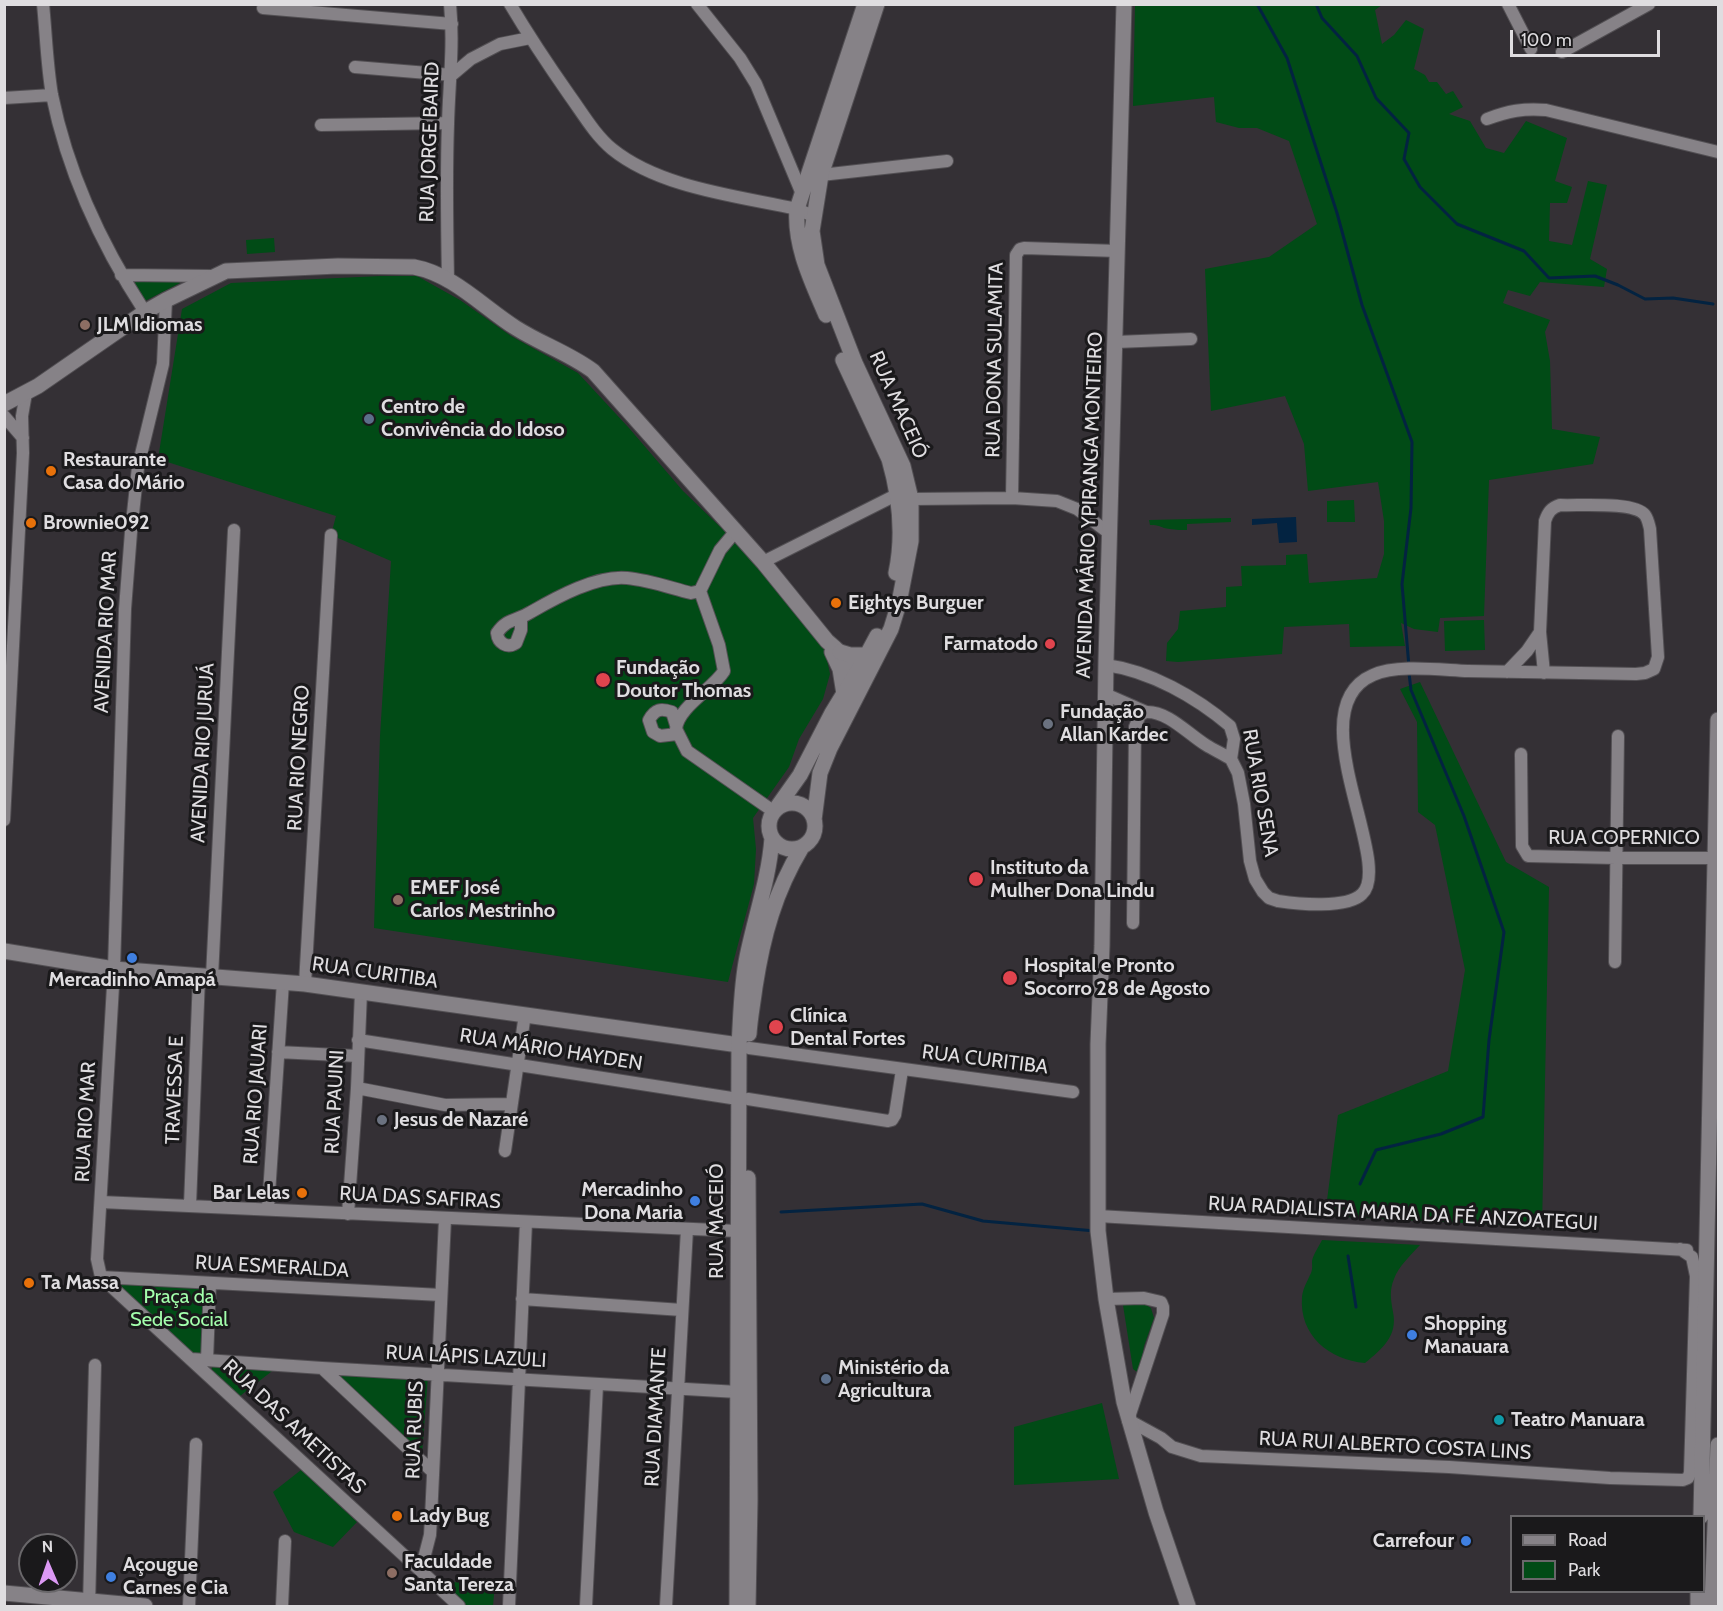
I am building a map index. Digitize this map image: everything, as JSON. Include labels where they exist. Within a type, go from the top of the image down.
[{"type":"main road","name":"RUA MACEIÓ","points":[[854,677],[883,624],[897,567],[904,496],[851,379],[811,279],[796,223],[797,209],[865,4]]},
{"type":"main road","name":"RUA MACEIÓ","points":[[776,809],[800,775],[817,741],[851,695],[891,629],[899,603],[911,541],[904,496],[903,466],[855,363],[813,250],[813,216],[821,175],[877,4]]},
{"type":"main road","name":"AVENIDA MÁRIO YPIRANGA MONTEIRO","points":[[1124,4],[1105,694],[1102,946],[1098,1044],[1098,1216],[1106,1299],[1128,1420],[1188,1606]]},
{"type":"main road","points":[[4,404],[26,393],[145,312],[226,271],[339,266],[414,267],[434,273],[448,280],[519,330],[561,350],[593,371],[763,562],[827,641],[849,663],[854,677],[851,695]]},
{"type":"main road","points":[[827,641],[851,695]]},
{"type":"main road","points":[[840,652],[850,655],[867,654]]},
{"type":"main road","name":"RUA MACEIÓ","points":[[814,820],[820,773],[851,695]]},
{"type":"main road","points":[[1701,1515],[1719,720]]},
{"type":"main road","points":[[793,802],[812,813],[814,820],[814,832],[807,843],[794,849],[777,844],[772,838],[768,824],[776,809],[793,802]]},
{"type":"main road","name":"RUA MACEIÓ","points":[[737,1606],[737,1231],[744,1046],[750,1025],[750,979],[772,838]]},
{"type":"main road","name":"RUA MACEIÓ","points":[[753,958],[784,877],[802,847]]},
{"type":"main road","name":"RUA CURITIBA","points":[[4,951],[114,969],[306,984],[744,1046]]},
{"type":"main road","name":"RUA MACEIÓ","points":[[743,1099],[750,1477],[748,1606]]},
{"type":"main road","points":[[1695,1301],[1705,1314]]},
{"type":"main road","points":[[1693,1365],[1704,1350]]},
{"type":"main road","points":[[1713,1606],[1719,1445]]},
{"type":"main road","points":[[4,1593],[89,1603],[145,1606]]},
{"type":"street","points":[[43,4],[52,95],[73,170],[84,201],[121,275],[145,312]]},
{"type":"street","name":"RUA JORGE BAIRD","points":[[448,280],[448,123],[452,75],[450,4]]},
{"type":"street","points":[[510,4],[530,38],[591,127],[612,149],[663,177],[692,186],[797,209],[813,216]]},
{"type":"street","points":[[697,4],[740,58],[756,84],[802,194]]},
{"type":"street","points":[[1508,4],[1531,50]]},
{"type":"street","points":[[1562,52],[1642,6]]},
{"type":"street","points":[[263,8],[452,24]]},
{"type":"street","points":[[355,67],[452,75],[471,59],[500,44],[530,38]]},
{"type":"street","points":[[4,98],[52,95]]},
{"type":"street","points":[[1487,119],[1509,110],[1546,110],[1719,153]]},
{"type":"street","points":[[321,125],[448,123]]},
{"type":"street","points":[[821,175],[947,161]]},
{"type":"street","name":"RUA DONA SULAMITA","points":[[1012,498],[1016,255],[1020,249],[1024,248],[1118,251]]},
{"type":"street","points":[[121,275],[214,276]]},
{"type":"street","name":"AVENIDA RIO MAR","points":[[114,969],[130,532],[138,467],[163,364],[166,300]]},
{"type":"street","points":[[1116,342],[1191,339]]},
{"type":"street","points":[[4,820],[23,410],[26,393]]},
{"type":"street","points":[[4,416],[23,438]]},
{"type":"street","points":[[763,562],[904,496],[1057,501],[1077,509],[1109,533]]},
{"type":"street","name":"RUA RIO SENA","points":[[1106,665],[1126,668],[1176,689],[1230,726],[1233,735],[1232,759],[1239,773],[1250,861],[1255,879],[1269,898],[1286,902],[1335,904],[1354,899],[1366,890],[1368,860],[1347,769],[1342,718],[1349,694],[1374,674],[1396,670],[1645,674],[1654,669],[1658,657],[1650,529],[1645,515],[1638,510],[1626,507],[1560,506],[1551,509],[1545,521],[1540,632]]},
{"type":"street","name":"AVENIDA RIO JURUÁ","points":[[206,977],[234,530]]},
{"type":"street","points":[[735,532],[720,550],[700,591],[719,645],[724,671],[719,679],[709,686],[679,717],[677,729],[687,751],[776,809]]},
{"type":"street","name":"RUA RIO NEGRO","points":[[306,984],[331,535]]},
{"type":"street","points":[[522,618],[543,605],[602,579],[627,578],[691,593],[700,591]]},
{"type":"street","points":[[1507,672],[1527,651],[1540,632]]},
{"type":"street","points":[[1540,632],[1544,673]]},
{"type":"street","points":[[1105,694],[1171,720],[1207,746],[1232,759]]},
{"type":"street","points":[[1133,923],[1136,727],[1140,715],[1146,712]]},
{"type":"street","points":[[1615,962],[1618,736]]},
{"type":"street","name":"RUA COPERNICO","points":[[1521,754],[1522,846],[1525,854],[1536,858],[1716,858]]},
{"type":"street","name":"RUA RIO MAR","points":[[101,1277],[97,1259],[114,969]]},
{"type":"street","name":"TRAVESSA E","points":[[190,1205],[206,977]]},
{"type":"street","name":"RUA RIO JAUARI","points":[[268,1209],[283,982]]},
{"type":"street","name":"RUA PAUINI","points":[[348,1214],[361,992]]},
{"type":"street","points":[[505,1151],[525,1014]]},
{"type":"street","name":"RUA MÁRIO HAYDEN","points":[[358,1040],[888,1121],[894,1118],[902,1070]]},
{"type":"street","name":"RUA CURITIBA","points":[[744,1046],[902,1070],[1073,1092]]},
{"type":"street","points":[[278,1052],[358,1056]]},
{"type":"street","points":[[357,1088],[445,1105],[511,1104]]},
{"type":"street","name":"RUA DAS SAFIRAS","points":[[101,1202],[737,1231]]},
{"type":"street","name":"RUA RADIALISTA MARIA DA FÉ ANZOATEGUI","points":[[1098,1216],[1706,1252]]},
{"type":"street","name":"RUA RUBIS","points":[[421,1570],[430,1535],[445,1218]]},
{"type":"street","points":[[508,1606],[526,1222]]},
{"type":"street","name":"RUA DIAMANTE","points":[[666,1606],[687,1229]]},
{"type":"street","points":[[1680,1249],[1692,1257],[1695,1264],[1693,1365]]},
{"type":"street","name":"RUA ESMERALDA","points":[[101,1277],[441,1295]]},
{"type":"street","name":"RUA DAS AMETISTAS","points":[[101,1277],[459,1606]]},
{"type":"street","points":[[207,1360],[210,1283]]},
{"type":"street","points":[[522,1299],[682,1310]]},
{"type":"street","points":[[1106,1299],[1155,1299],[1161,1302],[1163,1307],[1163,1314],[1143,1380],[1128,1420]]},
{"type":"street","name":"RUA LÁPIS LAZULI","points":[[191,1359],[738,1392]]},
{"type":"street","points":[[89,1603],[95,1365]]},
{"type":"street","name":"RUA RUI ALBERTO COSTA LINS","points":[[1128,1420],[1161,1438],[1172,1447],[1201,1456],[1686,1480],[1690,1475],[1693,1365]]},
{"type":"street","points":[[322,1368],[432,1471]]},
{"type":"street","points":[[586,1606],[597,1385]]},
{"type":"street","points":[[189,1606],[196,1444]]},
{"type":"street","points":[[282,1606],[285,1541]]},
{"type":"green space","points":[[1135,5],[1382,5],[1375,10],[1382,44],[1394,35],[1406,20],[1424,29],[1414,69],[1425,75],[1429,82],[1437,82],[1446,94],[1453,91],[1463,107],[1449,114],[1470,121],[1486,148],[1504,153],[1526,121],[1567,138],[1555,181],[1572,187],[1567,203],[1550,203],[1549,241],[1572,245],[1588,181],[1607,185],[1590,259],[1607,269],[1604,287],[1540,282],[1530,296],[1508,290],[1503,303],[1550,320],[1545,332],[1550,361],[1552,429],[1600,437],[1593,464],[1489,480],[1484,616],[1440,618],[1438,632],[1414,629],[1401,623],[1405,646],[1350,647],[1349,624],[1284,627],[1282,654],[1166,661],[1167,643],[1178,629],[1180,611],[1226,607],[1226,587],[1242,586],[1241,566],[1286,565],[1286,555],[1307,554],[1309,583],[1377,578],[1384,554],[1384,521],[1378,482],[1308,491],[1304,444],[1285,396],[1211,411],[1205,269],[1269,257],[1317,224],[1289,141],[1257,128],[1239,128],[1216,122],[1214,97],[1133,106]]},
{"type":"green space","points":[[274,238],[275,252],[247,254],[246,240]]},
{"type":"green space","points":[[417,276],[460,300],[511,336],[578,373],[683,491],[771,576],[824,645],[830,674],[823,699],[799,739],[789,767],[753,818],[756,849],[754,884],[728,982],[374,928],[380,736],[391,561],[331,535],[336,516],[158,459],[182,309],[231,283]]},
{"type":"green space","points":[[177,278],[180,283],[145,301],[132,280]]},
{"type":"green space","points":[[1354,500],[1355,522],[1327,522],[1327,501]]},
{"type":"green space","points":[[1231,518],[1231,522],[1187,524],[1187,530],[1150,525],[1149,520]]},
{"type":"green space","points":[[1484,620],[1485,650],[1445,651],[1444,621]]},
{"type":"green space","points":[[1420,682],[1506,862],[1549,887],[1542,1227],[1325,1216],[1338,1115],[1448,1071],[1465,970],[1435,825],[1418,812],[1417,722],[1400,689]]},
{"type":"green space","points":[[1322,1240],[1420,1245],[1402,1266],[1392,1283],[1394,1321],[1391,1335],[1383,1347],[1365,1363],[1352,1361],[1328,1351],[1311,1334],[1306,1323],[1302,1311],[1302,1297],[1312,1271],[1313,1259]]},
{"type":"green space","name":"Praça da Sede Social","points":[[111,1281],[205,1285],[203,1356],[191,1355]]},
{"type":"green space","points":[[1145,1304],[1151,1308],[1154,1318],[1144,1346],[1140,1369],[1137,1372],[1133,1369],[1123,1305]]},
{"type":"green space","points":[[216,1365],[276,1368],[240,1396],[212,1371],[212,1367]]},
{"type":"green space","points":[[337,1374],[428,1376],[422,1454],[336,1378]]},
{"type":"green space","points":[[1102,1403],[1119,1479],[1014,1485],[1014,1427]]},
{"type":"green space","points":[[301,1470],[357,1522],[333,1547],[294,1532],[273,1492]]},
{"type":"green space","points":[[444,1582],[495,1583],[493,1606],[467,1606]]},
{"type":"water","points":[[1296,517],[1297,542],[1279,543],[1277,523],[1252,525],[1252,519]]},
{"type":"waterway","points":[[1257,4],[1287,58],[1337,213],[1362,305],[1412,442],[1411,508],[1402,584],[1409,667]]},
{"type":"waterway","points":[[1316,4],[1322,18],[1357,56],[1376,98],[1409,133],[1404,159],[1420,187],[1457,224],[1524,251],[1549,278],[1595,276],[1645,299],[1673,298],[1713,304]]},
{"type":"waterway","points":[[1360,1184],[1376,1150],[1441,1134],[1483,1117],[1489,1040],[1504,932],[1464,816],[1411,690],[1409,673]]},
{"type":"waterway","points":[[781,1212],[922,1204],[983,1221],[1095,1231]]},
{"type":"waterway","points":[[1348,1256],[1356,1307]]},
{"type":"place","name":"JLM Idiomas","points":[[85,325]]},
{"type":"place","name":"Centro de Convivência do Idoso","points":[[369,419]]},
{"type":"place","name":"Restaurante Casa do Mário","points":[[51,471]]},
{"type":"place","name":"Brownie092","points":[[31,523]]},
{"type":"place","name":"Eightys Burguer","points":[[836,603]]},
{"type":"place","name":"Farmatodo","points":[[1050,644]]},
{"type":"place","name":"Fundação Doutor Thomas","points":[[603,680]]},
{"type":"place","name":"Fundação Allan Kardec","points":[[1048,724]]},
{"type":"place","name":"Instituto da Mulher Dona Lindu","points":[[976,879]]},
{"type":"place","name":"EMEF José Carlos Mestrinho","points":[[398,900]]},
{"type":"place","name":"Mercadinho Amapá","points":[[132,958]]},
{"type":"place","name":"Hospital e Pronto Socorro 28 de Agosto","points":[[1010,978]]},
{"type":"place","name":"Clínica Dental Fortes","points":[[776,1027]]},
{"type":"place","name":"Jesus de Nazaré","points":[[382,1120]]},
{"type":"place","name":"Bar Lelas","points":[[302,1193]]},
{"type":"place","name":"Mercadinho Dona Maria","points":[[695,1201]]},
{"type":"place","name":"Ta Massa","points":[[29,1283]]},
{"type":"place","name":"Shopping Manauara","points":[[1412,1335]]},
{"type":"place","name":"Ministério da Agricultura","points":[[826,1379]]},
{"type":"place","name":"Teatro Manuara","points":[[1499,1420]]},
{"type":"place","name":"Lady Bug","points":[[397,1516]]},
{"type":"place","name":"Carrefour","points":[[1466,1541]]},
{"type":"place","name":"Faculdade Santa Tereza","points":[[392,1573]]},
{"type":"place","name":"Açougue Carnes e Cia","points":[[111,1577]]}]
